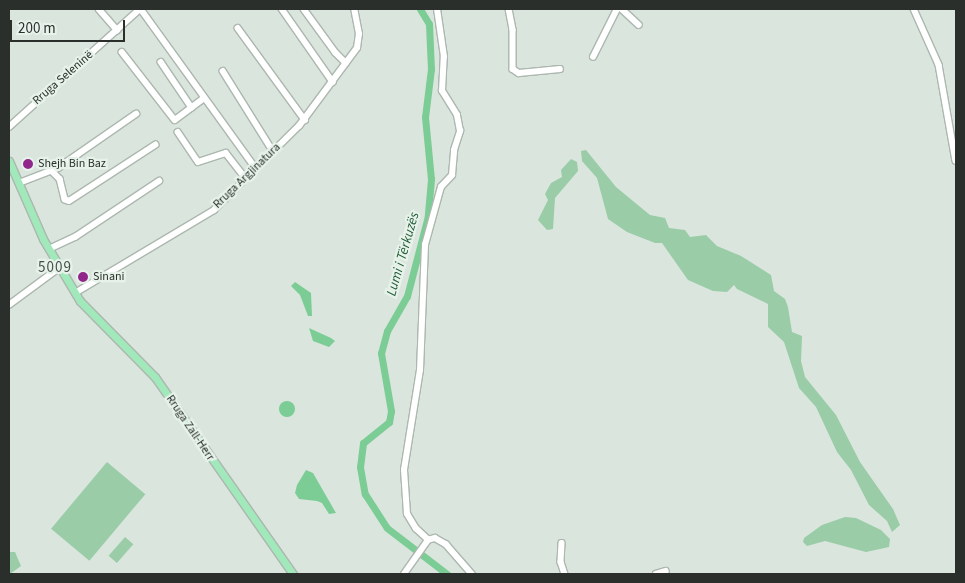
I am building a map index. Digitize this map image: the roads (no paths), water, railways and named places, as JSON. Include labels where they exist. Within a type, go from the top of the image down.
[{"type":"main road","name":"Rruga Zall-Herr","points":[[9,161],[49,250],[75,293],[89,313],[155,377],[293,574]]},
{"type":"street","points":[[99,9],[117,30]]},
{"type":"street","points":[[141,9],[255,167]]},
{"type":"street","name":"Rruga Seleninë","points":[[9,127],[141,9]]},
{"type":"street","points":[[282,9],[333,82]]},
{"type":"street","points":[[304,9],[332,49],[346,62]]},
{"type":"street","points":[[428,540],[409,520],[405,503],[404,470],[420,370],[425,245],[441,187],[452,175],[454,150],[460,131],[457,115],[442,91],[444,58],[436,9]]},
{"type":"street","points":[[510,9],[513,69],[519,73],[560,69]]},
{"type":"street","points":[[593,57],[617,9]]},
{"type":"street","points":[[622,9],[639,25]]},
{"type":"street","points":[[914,9],[939,65],[956,161]]},
{"type":"street","name":"Rruga Argjinatura","points":[[75,293],[201,219],[229,197],[245,177],[305,120],[333,82],[358,44],[356,10]]},
{"type":"street","points":[[238,28],[305,120]]},
{"type":"street","points":[[122,52],[173,119],[178,119],[204,98]]},
{"type":"street","points":[[161,62],[192,108]]},
{"type":"street","points":[[222,71],[273,151]]},
{"type":"street","points":[[18,182],[52,171],[136,114]]},
{"type":"street","points":[[178,132],[198,162],[226,153],[245,177]]},
{"type":"street","points":[[52,171],[60,179],[65,198],[70,201],[155,145]]},
{"type":"street","points":[[49,250],[75,237],[159,181]]},
{"type":"street","points":[[9,304],[60,268]]},
{"type":"street","points":[[404,574],[428,540],[436,538],[446,544],[472,574]]},
{"type":"street","points":[[562,543],[561,562],[565,574]]},
{"type":"street","points":[[656,574],[666,571]]},
{"type":"waterway","name":"Lumi i Tërkuzës","points":[[420,9],[429,24],[431,69],[425,117],[431,179],[428,216],[407,296],[387,331],[381,353],[391,411],[389,422],[363,443],[360,467],[365,494],[387,528],[447,574]]},
{"type":"place","name":"Shejh Bin Baz","points":[[28,164]]},
{"type":"place","name":"Sinani","points":[[83,277]]},
{"type":"district","name":"5009","points":[[55,268]]}]
